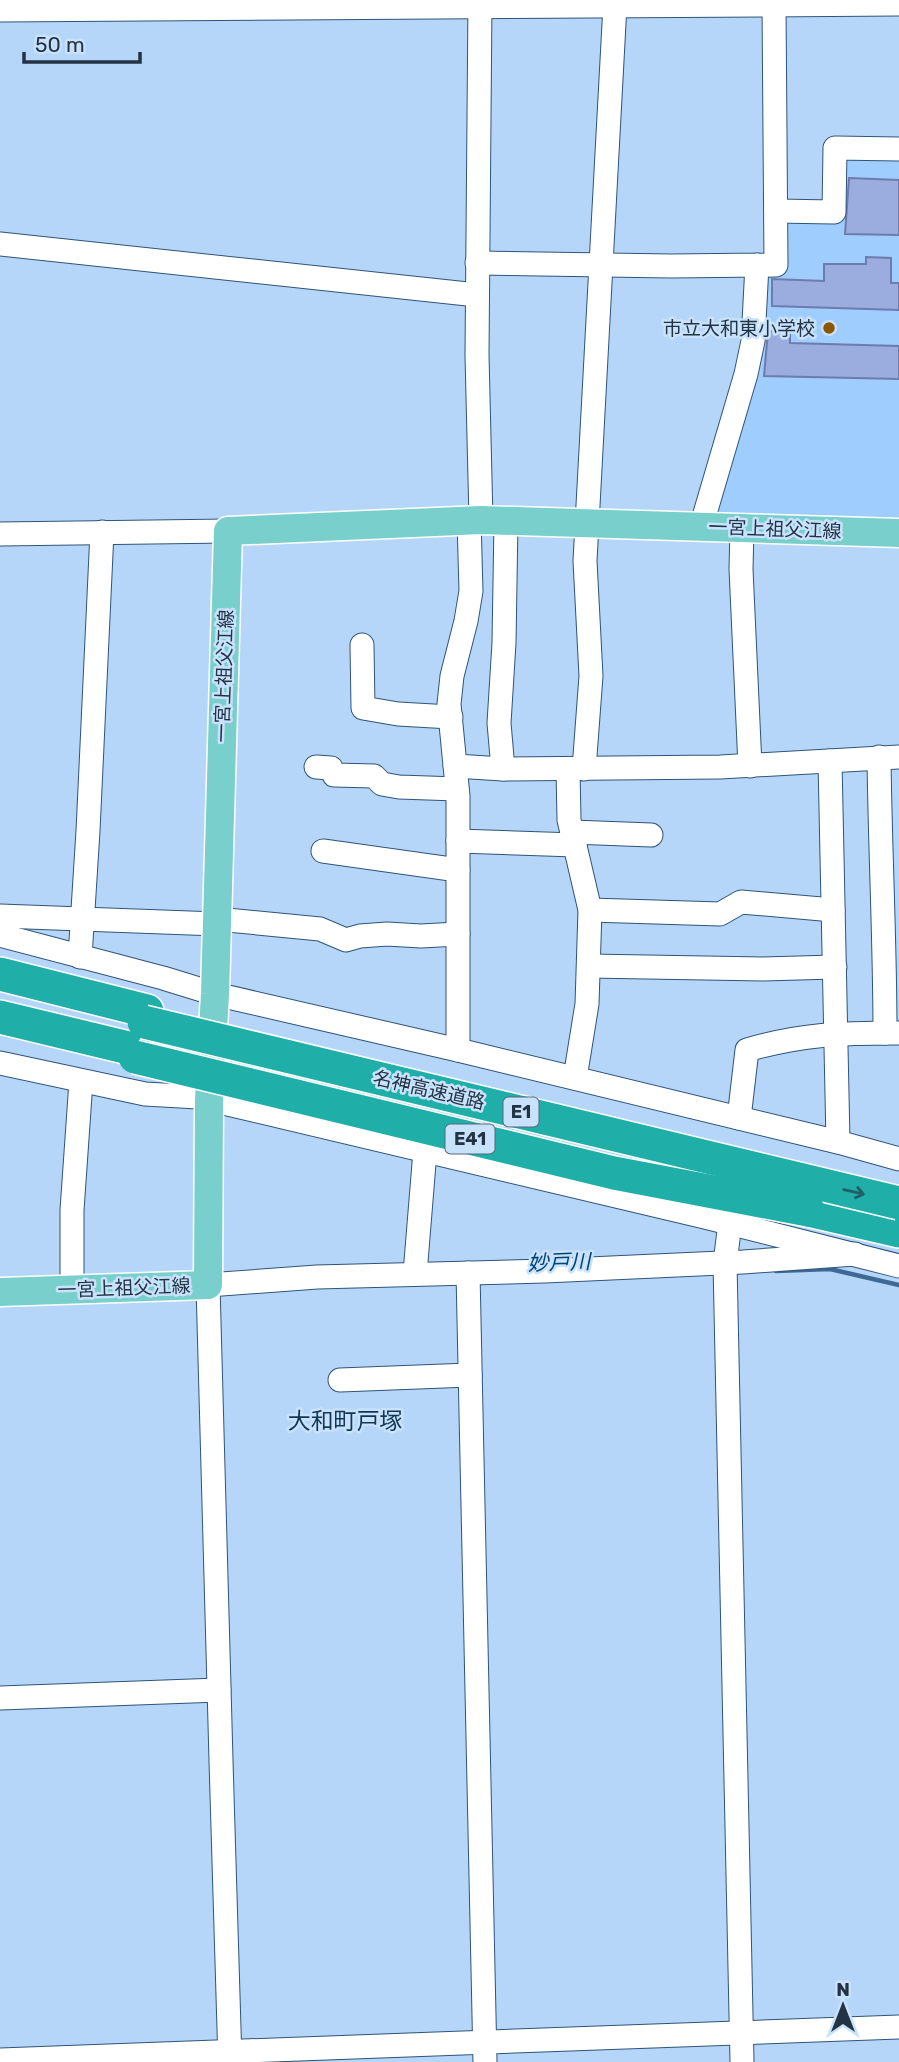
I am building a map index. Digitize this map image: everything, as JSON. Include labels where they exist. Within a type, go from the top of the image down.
[{"type":"highway","points":[[0,974],[481,1094],[810,1196]]},
{"type":"highway","name":"名神高速道路","points":[[0,988],[810,1196],[899,1231]]},
{"type":"highway","name":"名神高速道路","points":[[0,1017],[810,1196],[899,1203]]},
{"type":"highway","name":"E41","points":[[0,1025],[614,1173],[810,1196]]},
{"type":"main road","name":"一宮上祖父江線","points":[[0,1292],[208,1285],[209,1100],[215,994],[228,531],[485,520],[899,533]]},
{"type":"street","points":[[0,10],[40,5],[615,5],[714,2],[774,5],[899,4]]},
{"type":"street","points":[[480,3],[477,295],[485,520],[505,630],[499,723],[503,769]]},
{"type":"street","points":[[575,1078],[587,1004],[590,910],[569,820],[591,676],[585,583],[586,523],[615,5]]},
{"type":"street","points":[[477,262],[776,265],[774,5]]},
{"type":"street","points":[[776,211],[834,212],[835,148],[899,149]]},
{"type":"street","points":[[0,244],[477,295]]},
{"type":"street","points":[[701,527],[746,374],[753,341],[757,265]]},
{"type":"street","points":[[458,1050],[457,789],[449,704],[452,676],[466,621],[485,520]]},
{"type":"street","points":[[742,528],[741,569],[750,766]]},
{"type":"street","points":[[0,534],[228,531]]},
{"type":"street","points":[[80,957],[102,532]]},
{"type":"street","points":[[362,645],[363,708],[450,718]]},
{"type":"street","points":[[455,766],[503,769],[750,766],[889,757],[885,932],[892,1033],[836,1033],[781,1041],[747,1050],[739,1118]]},
{"type":"street","points":[[830,761],[838,1142]]},
{"type":"street","points":[[316,766],[331,768],[334,775],[374,776],[382,784],[399,787],[457,789]]},
{"type":"street","points":[[458,841],[650,835]]},
{"type":"street","points":[[323,851],[458,870]]},
{"type":"street","points":[[590,910],[720,914],[741,902],[833,909]]},
{"type":"street","points":[[0,916],[217,922],[320,929],[346,940],[360,936],[458,934]]},
{"type":"street","points":[[0,936],[215,994],[575,1078],[899,1159]]},
{"type":"street","points":[[589,966],[762,969],[835,967]]},
{"type":"street","points":[[0,1063],[145,1094],[198,1097],[730,1223],[899,1266]]},
{"type":"street","points":[[72,1290],[72,1210],[81,1081]]},
{"type":"street","points":[[415,1274],[425,1151]]},
{"type":"street","points":[[730,1223],[725,1269],[741,2062]]},
{"type":"street","points":[[230,2057],[208,1285],[317,1277],[415,1274],[468,1279],[725,1269],[855,1254]]},
{"type":"street","points":[[468,1279],[485,2052]]},
{"type":"street","points":[[340,1380],[470,1375]]},
{"type":"street","points":[[0,1698],[219,1690]]},
{"type":"street","points":[[0,2060],[485,2052],[741,2034],[899,2027]]},
{"type":"shaded area","name":"市立大和東小学校","points":[[899,154],[899,523],[708,517],[762,273],[780,216],[840,218],[841,157]]},
{"type":"building","points":[[849,178],[899,180],[899,235],[845,234]]},
{"type":"building","points":[[866,257],[891,258],[891,283],[899,283],[899,310],[772,306],[772,279],[824,281],[824,264],[866,264]]},
{"type":"building","points":[[768,331],[790,332],[790,343],[899,346],[899,379],[764,376]]},
{"type":"waterway","name":"妙戸川","points":[[776,1271],[830,1269],[899,1285]]},
{"type":"place","name":"市立大和東小学校","points":[[829,328]]},
{"type":"district","name":"大和町戸塚","points":[[345,1421]]}]
